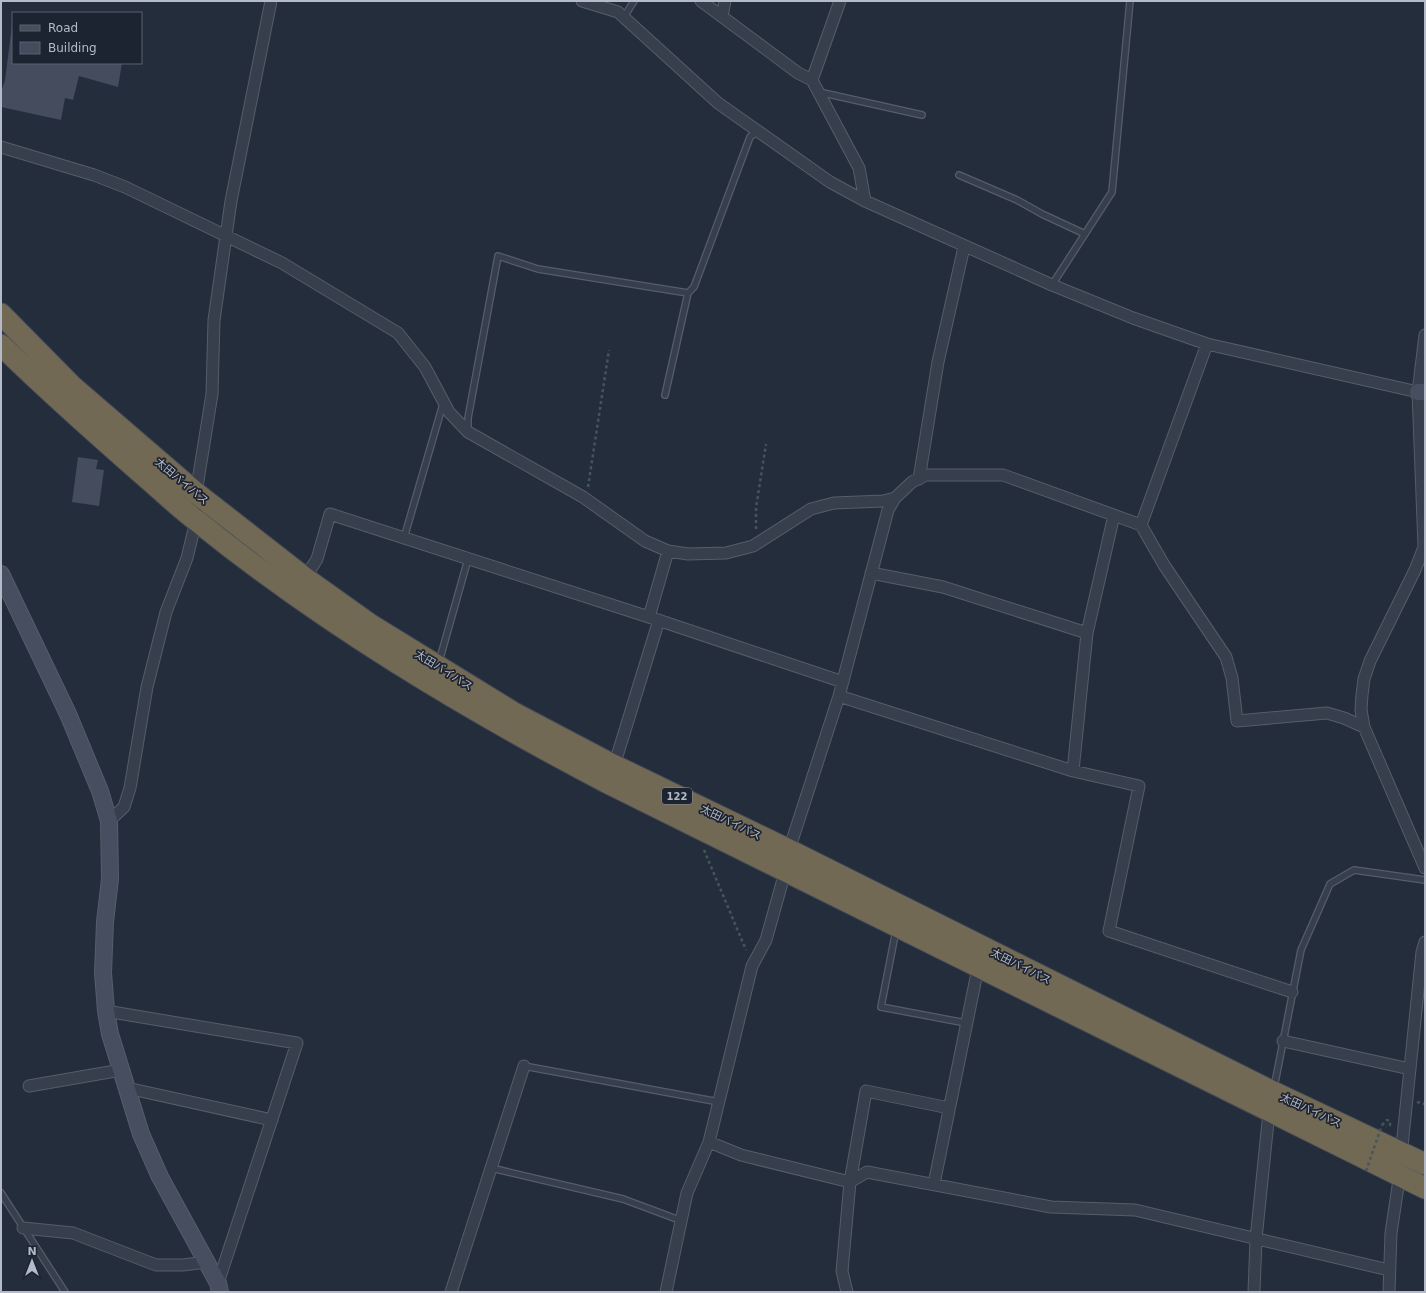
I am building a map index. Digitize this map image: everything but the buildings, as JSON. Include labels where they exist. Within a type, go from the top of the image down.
[{"type":"highway","name":"太田バイパス","points":[[1,314],[73,387],[196,494],[305,578],[371,624],[514,713],[614,766],[789,850],[1274,1092],[1425,1164]]},
{"type":"highway","name":"太田バイパス","points":[[1,345],[61,403],[196,521],[296,595],[429,683],[522,738],[713,836],[1425,1188]]},
{"type":"street","points":[[109,821],[124,807],[130,788],[147,687],[166,612],[187,558],[196,521],[196,494],[212,394],[214,320],[226,235],[231,201],[271,1]]},
{"type":"street","points":[[582,1],[618,12],[718,103],[757,132],[830,182],[865,201],[964,247],[1052,285],[1133,318],[1207,344],[1422,392]]},
{"type":"street","points":[[701,1],[798,73],[812,80],[859,168],[865,201]]},
{"type":"street","points":[[722,16],[725,1]]},
{"type":"street","points":[[812,80],[840,1]]},
{"type":"street","points":[[1,147],[94,175],[125,187],[282,263],[398,333],[425,367],[449,412],[468,432],[586,499],[645,541],[668,551],[688,554],[726,553],[756,544],[811,509],[834,503],[882,501],[895,498]]},
{"type":"street","points":[[919,478],[938,362],[964,247]]},
{"type":"street","points":[[1425,334],[1422,392],[1424,547],[1415,570],[1370,661],[1364,679],[1362,695],[1364,727],[1425,868]]},
{"type":"street","points":[[1141,525],[1207,344]]},
{"type":"street","points":[[666,1292],[687,1193],[710,1142],[753,964],[766,940],[785,872],[789,850],[839,696],[888,510],[895,498],[912,482],[926,475],[1003,475],[1141,525],[1164,565],[1226,657],[1232,678],[1237,721],[1327,713],[1344,718],[1364,727]]},
{"type":"street","points":[[305,578],[317,559],[330,514],[654,618],[843,682]]},
{"type":"street","points":[[1073,770],[1087,633],[1114,516]]},
{"type":"street","points":[[614,766],[654,618],[668,551]]},
{"type":"street","points":[[871,573],[943,587],[1087,633]]},
{"type":"street","points":[[1,574],[68,714],[100,791],[109,821],[110,879],[105,922],[103,972],[106,1011],[110,1034],[141,1134],[160,1177],[219,1288]]},
{"type":"street","points":[[839,696],[1073,770],[1139,786],[1109,931],[1292,992]]},
{"type":"street","points":[[1388,1292],[1391,1233],[1400,1176],[1410,1069],[1425,942]]},
{"type":"street","points":[[934,1184],[978,968]]},
{"type":"street","points":[[106,1011],[297,1043],[219,1288]]},
{"type":"street","points":[[1283,1040],[1410,1069]]},
{"type":"street","points":[[451,1292],[524,1066]]},
{"type":"street","points":[[29,1086],[121,1070]]},
{"type":"street","points":[[127,1088],[272,1120]]},
{"type":"street","points":[[847,1292],[842,1271],[850,1182],[866,1091],[949,1108]]},
{"type":"street","points":[[1254,1292],[1256,1239],[1269,1112]]},
{"type":"street","points":[[710,1142],[741,1155],[850,1182],[868,1172],[1051,1207],[1135,1210],[1389,1270]]},
{"type":"street","points":[[24,1228],[73,1233],[156,1264],[183,1265],[206,1262]]},
{"type":"lane","points":[[624,17],[634,1]]},
{"type":"lane","points":[[1052,285],[1112,192],[1130,1]]},
{"type":"lane","points":[[819,92],[922,115]]},
{"type":"lane","points":[[665,395],[688,293],[694,287],[750,137],[757,132]]},
{"type":"lane","points":[[959,175],[1017,200],[1042,214],[1085,234]]},
{"type":"lane","points":[[468,432],[468,418],[498,256],[538,269],[688,293]]},
{"type":"lane","points":[[404,538],[444,402]]},
{"type":"lane","points":[[437,666],[468,558]]},
{"type":"lane","points":[[1274,1092],[1301,950],[1330,884],[1354,870],[1425,880]]},
{"type":"lane","points":[[897,928],[880,1007],[966,1023]]},
{"type":"lane","points":[[524,1066],[719,1102]]},
{"type":"lane","points":[[490,1168],[623,1199],[682,1221]]},
{"type":"lane","points":[[1,1192],[65,1292]]},
{"type":"path","points":[[586,499],[609,350]]},
{"type":"path","points":[[756,544],[756,508],[766,444]]},
{"type":"path","points":[[713,836],[704,851],[753,964]]},
{"type":"path","points":[[1366,1171],[1382,1125],[1387,1120],[1390,1122],[1390,1125],[1386,1126]]}]
